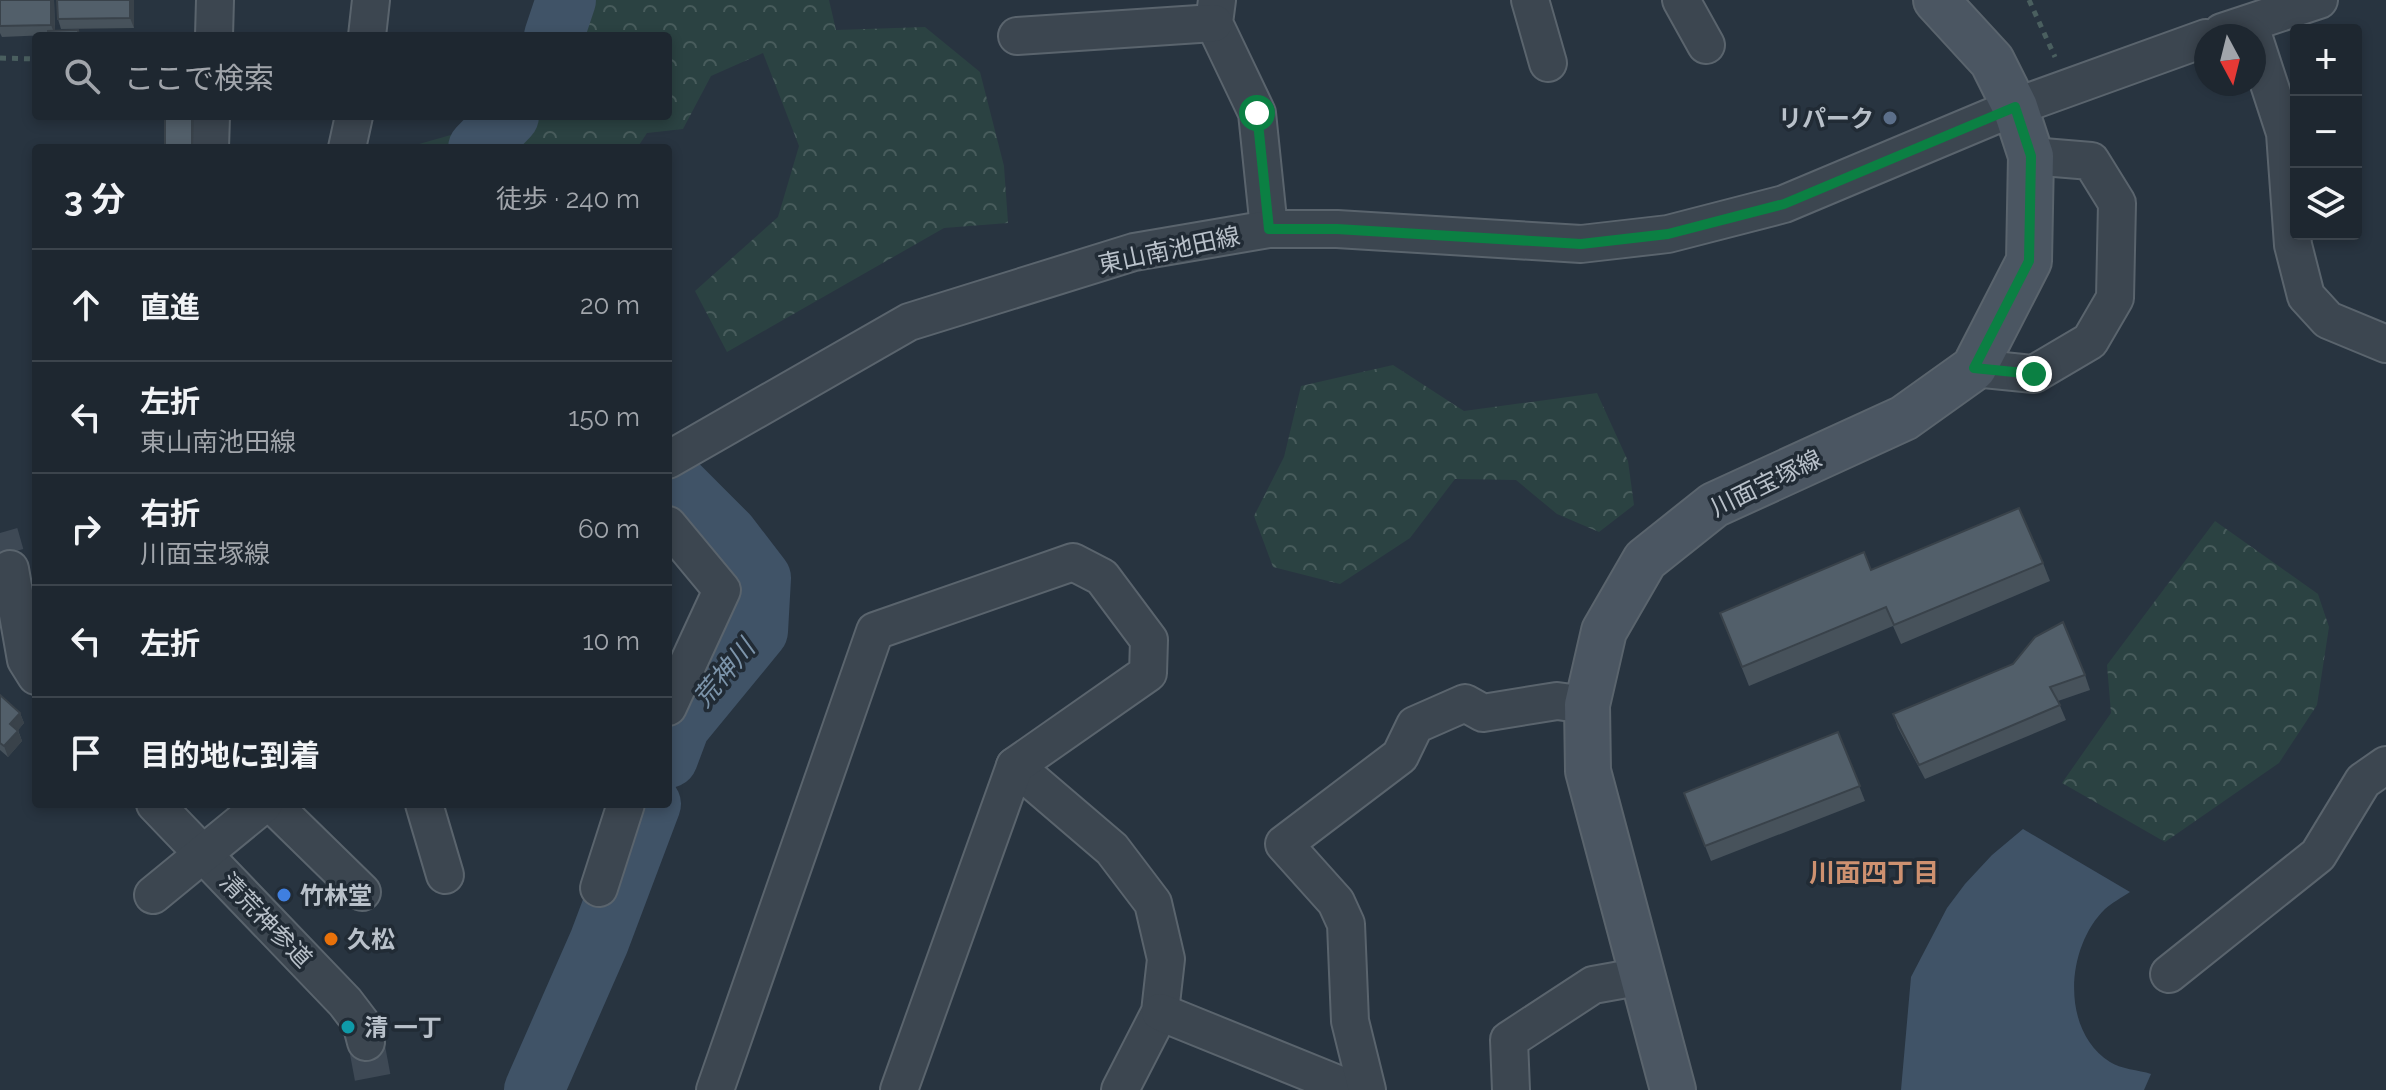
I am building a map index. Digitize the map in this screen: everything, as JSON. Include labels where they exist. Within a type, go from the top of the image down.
[{"type":"street","points":[[214,32],[215,0]]},
{"type":"street","points":[[367,32],[371,0]]},
{"type":"street","points":[[1530,0],[1548,63]]},
{"type":"street","points":[[1681,0],[1706,45]]},
{"type":"street","name":"川面宝塚線","points":[[1673,1090],[1588,771],[1587,705],[1604,631],[1645,560],[1714,505],[1904,418],[1974,368],[2029,261],[2031,156],[2015,107],[1992,61],[1936,0]]},
{"type":"street","name":"東山南池田線","points":[[2257,23],[2319,0]]},
{"type":"street","points":[[1017,36],[1215,12],[1257,113],[1269,229]]},
{"type":"street","points":[[2257,23],[2285,133],[2293,245],[2306,296],[2328,320],[2386,344]]},
{"type":"street","name":"東山南池田線","points":[[676,454],[909,322],[1134,252],[1269,229],[1337,229],[1581,244],[1668,234],[1784,204],[2015,107],[2194,42]]},
{"type":"street","points":[[210,144],[211,120]]},
{"type":"street","points":[[348,144],[353,120]]},
{"type":"street","points":[[1974,368],[2034,374],[2090,341],[2115,298],[2117,203],[2091,161],[2031,156]]},
{"type":"street","points":[[672,530],[722,590],[672,698]]},
{"type":"street","points":[[715,1090],[875,631],[1073,562],[1102,577],[1149,640],[1148,673],[1015,766],[899,1090]]},
{"type":"street","points":[[15,570],[26,660],[32,670]]},
{"type":"street","points":[[1160,1012],[1340,1085],[1366,1089],[1350,1021],[1346,924],[1336,902],[1284,844],[1400,756],[1415,725],[1465,703],[1483,713],[1557,701],[1587,705]]},
{"type":"street","points":[[2169,974],[2318,855],[2363,781],[2386,765]]},
{"type":"street","points":[[1015,766],[1112,849],[1153,903],[1166,959],[1160,1012],[1120,1090]]},
{"type":"street","name":"清荒神参道","points":[[159,808],[345,1002],[361,1023],[366,1042]]},
{"type":"street","points":[[153,895],[259,808]]},
{"type":"street","points":[[276,808],[362,892]]},
{"type":"street","points":[[425,808],[445,875]]},
{"type":"street","points":[[599,888],[625,808]]},
{"type":"street","points":[[1511,1090],[1509,1040],[1593,985],[1643,976]]},
{"type":"path","points":[[2029,0],[2069,87]]},
{"type":"path","points":[[0,58],[32,59]]},
{"type":"green space","points":[[549,0],[829,0],[836,30],[925,27],[980,72],[1004,166],[1008,223],[944,228],[727,352],[695,291],[778,217],[799,146],[763,53],[711,76],[683,129],[647,133],[640,144],[419,144],[465,131],[473,120],[672,120],[672,32],[535,32],[542,22]]},
{"type":"green space","points":[[1393,365],[1464,411],[1597,393],[1628,461],[1634,505],[1599,532],[1557,514],[1516,480],[1455,479],[1410,538],[1340,584],[1273,567],[1254,516],[1284,457],[1301,386]]},
{"type":"green space","points":[[2215,521],[2318,594],[2329,627],[2317,705],[2279,763],[2165,842],[2062,783],[2111,713],[2107,665]]},
{"type":"water","points":[[2023,829],[2130,892],[2105,909],[2092,925],[2082,944],[2074,988],[2076,1010],[2094,1048],[2114,1064],[2151,1074],[2144,1090],[1901,1090],[1911,977],[1947,908],[1965,884],[1992,855]]},
{"type":"building","points":[[0,0],[51,0],[51,25],[0,26]]},
{"type":"building","points":[[57,0],[130,0],[130,18],[58,19]]},
{"type":"building","points":[[78,30],[78,32],[48,32]]},
{"type":"building","points":[[165,120],[192,120],[192,144],[165,144]]},
{"type":"building","points":[[2019,508],[2043,563],[1894,625],[1886,607],[1742,667],[1720,613],[1864,552],[1871,570]]},
{"type":"building","points":[[2063,622],[2085,675],[2050,687],[2060,705],[1919,765],[1893,714],[2013,664],[2035,637]]},
{"type":"building","points":[[0,695],[20,713],[10,724],[18,731],[4,746],[0,743]]},
{"type":"building","points":[[1838,732],[1860,786],[1705,846],[1684,793]]},
{"type":"waterway","name":"荒神川","points":[[555,32],[566,0]]},
{"type":"waterway","name":"荒神川","points":[[482,144],[505,120]]},
{"type":"waterway","name":"荒神川","points":[[672,479],[728,535],[761,578],[758,631],[680,726],[672,747]]},
{"type":"waterway","name":"荒神川","points":[[534,1090],[599,942],[649,808]]},
{"type":"tunnel","points":[[0,533],[6,554]]},
{"type":"tunnel","points":[[366,1042],[375,1090]]},
{"type":"place","name":"リパーク","points":[[1890,118]]},
{"type":"place","name":"竹林堂","points":[[284,895]]},
{"type":"place","name":"久松","points":[[331,939]]},
{"type":"place","name":"清 一丁","points":[[348,1027]]},
{"type":"district","name":"川面四丁目","points":[[1874,873]]},
{"type":"route","points":[[1257,113],[1269,229],[1337,229],[1581,244],[1668,234],[1784,204],[2015,107],[2031,156],[2029,261],[1974,368],[2034,374]]}]
